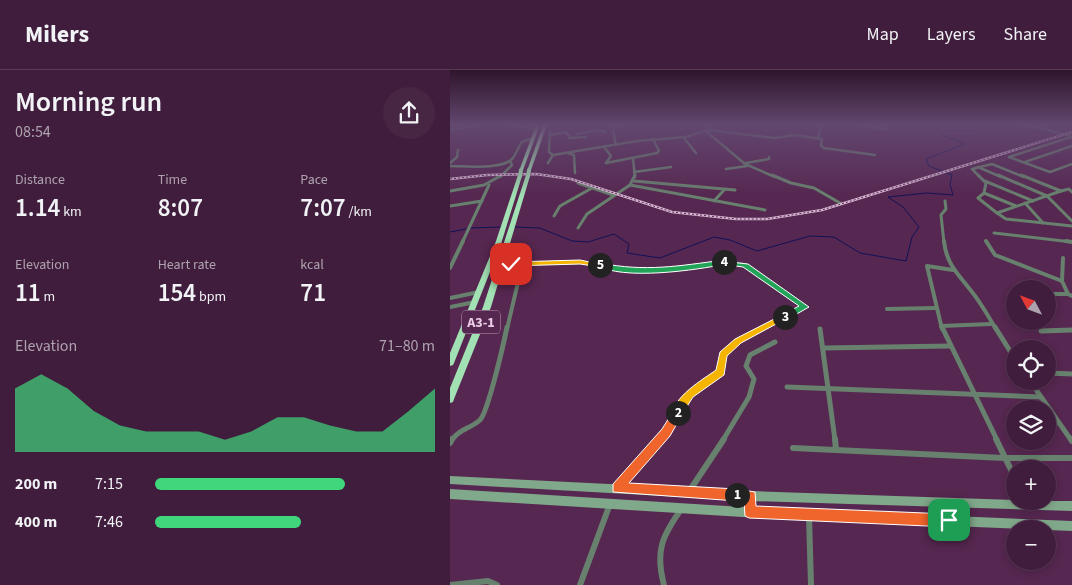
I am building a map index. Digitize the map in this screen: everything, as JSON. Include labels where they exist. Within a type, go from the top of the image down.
[{"type":"highway","points":[[450,363],[498,244],[529,149]]},
{"type":"highway","name":"A3-1","points":[[450,399],[487,307],[509,243],[537,149]]},
{"type":"street","points":[[450,191],[489,185],[504,174],[512,165],[510,161],[518,149]]},
{"type":"street","points":[[549,149],[549,152],[553,155]]},
{"type":"street","points":[[548,163],[553,155],[591,149]]},
{"type":"street","points":[[606,149],[611,156],[607,164],[658,152],[657,149]]},
{"type":"street","points":[[693,149],[696,153]]},
{"type":"street","points":[[728,149],[744,163],[791,183],[814,188],[840,204]]},
{"type":"street","points":[[830,149],[875,155]]},
{"type":"street","points":[[1034,149],[1009,157],[1050,172],[1072,164]]},
{"type":"street","points":[[1025,162],[1063,149]]},
{"type":"street","points":[[450,165],[457,157],[458,150]]},
{"type":"street","points":[[567,153],[574,155],[574,172]]},
{"type":"street","points":[[744,163],[769,159],[769,157]]},
{"type":"street","points":[[578,228],[586,214],[634,181],[634,159]]},
{"type":"street","points":[[450,165],[492,165],[510,161]]},
{"type":"street","points":[[1033,200],[984,181],[972,171],[988,163],[996,164],[1061,191]]},
{"type":"street","points":[[726,169],[749,165]]},
{"type":"street","points":[[978,167],[1046,196],[1072,221]]},
{"type":"street","points":[[634,172],[671,168]]},
{"type":"street","points":[[634,181],[735,190]]},
{"type":"street","points":[[984,181],[984,193]]},
{"type":"street","points":[[578,183],[614,196]]},
{"type":"street","points":[[450,268],[489,185]]},
{"type":"street","points":[[630,185],[766,210]]},
{"type":"street","points":[[997,213],[1061,191],[1071,190],[1072,185]]},
{"type":"street","points":[[554,216],[560,206],[592,188]]},
{"type":"street","points":[[714,201],[725,189]]},
{"type":"street","points":[[984,193],[1016,206]]},
{"type":"street","points":[[984,193],[978,198],[1006,219],[1072,226]]},
{"type":"street","points":[[450,206],[482,201]]},
{"type":"street","points":[[945,201],[946,209],[941,215],[945,253],[953,270],[973,293],[1006,346]]},
{"type":"street","points":[[1025,203],[1043,223]]},
{"type":"street","points":[[994,232],[1072,242]]},
{"type":"street","points":[[986,240],[995,254],[1016,265],[1062,281]]},
{"type":"street","points":[[1063,258],[1062,281],[1070,295]]},
{"type":"street","points":[[501,264],[580,262],[629,271],[651,271],[709,263],[731,263],[745,265],[805,307],[738,341],[723,354],[721,372],[689,394],[666,432],[617,488]]},
{"type":"street","points":[[450,443],[456,433],[480,420],[489,402],[519,278],[519,270],[511,264]]},
{"type":"street","points":[[953,270],[927,266],[936,308],[950,346],[1006,462]]},
{"type":"street","points":[[450,298],[479,292]]},
{"type":"street","points":[[1056,294],[1070,295]]},
{"type":"street","points":[[450,307],[476,302]]},
{"type":"street","points":[[887,309],[936,308]]},
{"type":"street","points":[[942,326],[991,324]]},
{"type":"street","points":[[820,329],[836,450]]},
{"type":"street","points":[[1041,331],[1072,330]]},
{"type":"street","points":[[688,493],[749,397],[754,378],[746,366],[750,355],[775,342]]},
{"type":"street","points":[[824,348],[950,346]]},
{"type":"street","points":[[1056,373],[1072,374]]},
{"type":"street","points":[[786,387],[1041,397]]},
{"type":"street","points":[[1036,390],[1072,441]]},
{"type":"street","points":[[793,448],[1004,458],[1072,458]]},
{"type":"street","points":[[450,475],[455,480],[688,493],[1072,506]]},
{"type":"street","points":[[450,494],[749,512],[1072,526]]},
{"type":"street","points":[[749,512],[751,496]]},
{"type":"street","points":[[580,585],[610,503]]},
{"type":"street","points":[[664,585],[659,565],[665,532],[683,507]]},
{"type":"street","points":[[809,514],[811,585]]},
{"type":"street","points":[[450,585],[488,581],[497,585]]},
{"type":"waterway","points":[[515,227],[540,228],[572,241],[588,242],[614,234],[629,244],[627,253],[660,258],[714,237],[730,240],[757,251],[810,236],[834,237],[860,253],[906,261],[912,237],[919,227],[903,207],[888,197],[927,193],[953,195],[950,184],[952,175],[929,166],[926,159],[952,149]]},
{"type":"waterway","points":[[470,228],[501,227]]},
{"type":"waterway","points":[[450,232],[466,229]]},
{"type":"railway","points":[[450,179],[487,175],[536,174],[571,179],[672,212],[736,219],[767,219],[822,210],[1017,149]]},
{"type":"route","points":[[511,264],[580,262],[629,271],[651,271],[724,262],[745,265],[805,307],[738,341],[723,354],[721,372],[689,394],[666,432],[617,488],[751,496],[749,512],[949,520]]}]
